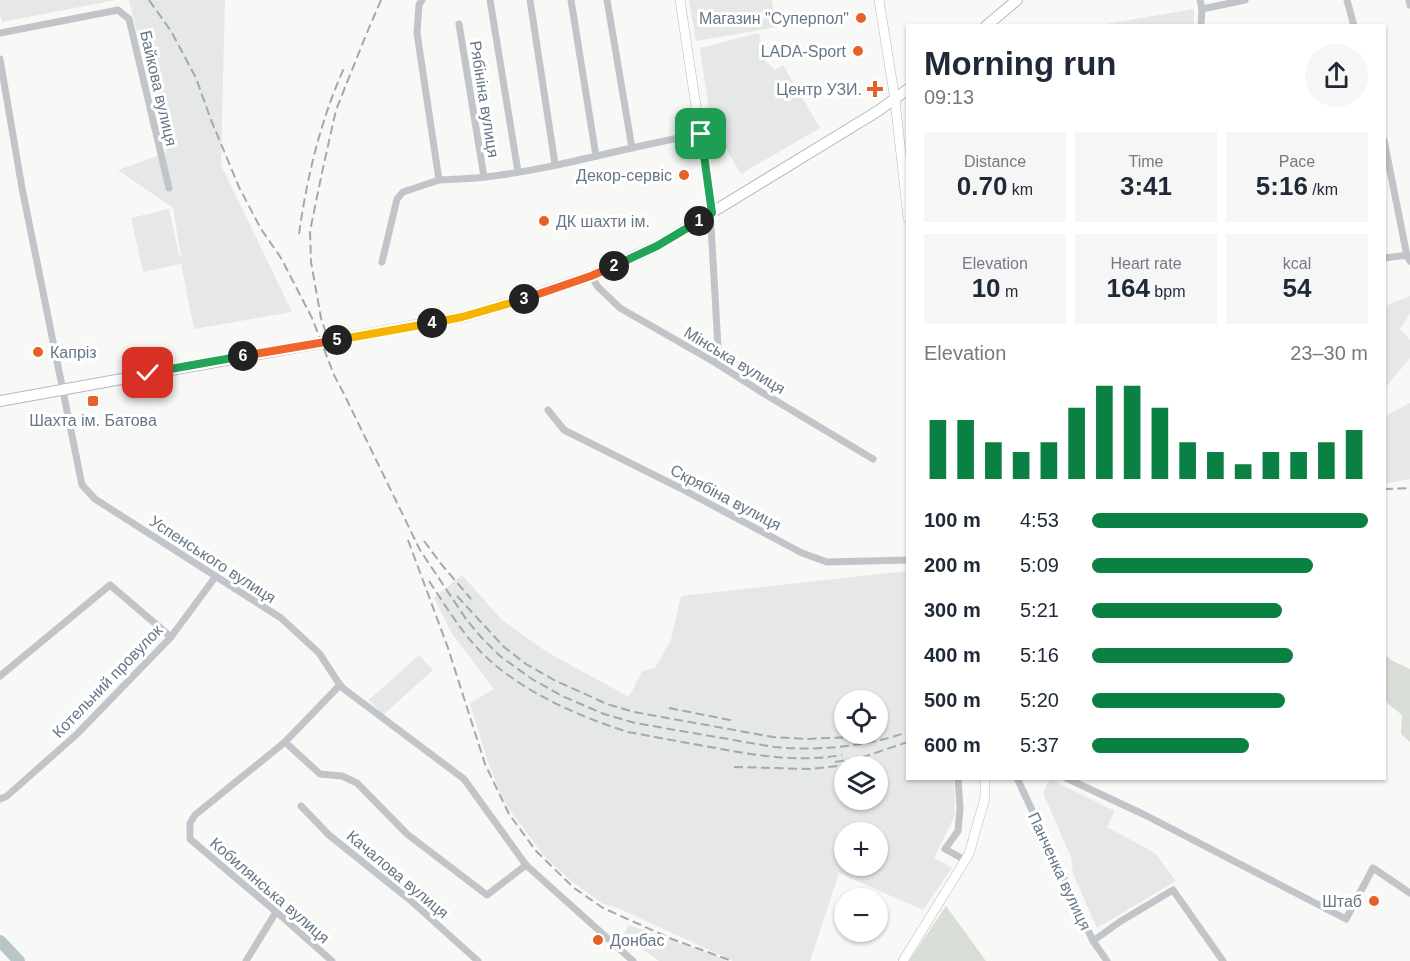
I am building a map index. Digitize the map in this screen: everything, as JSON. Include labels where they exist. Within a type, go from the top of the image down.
[{"type":"main road","points":[[988,24],[1017,0]]},
{"type":"main road","points":[[0,401],[462,317],[591,276],[657,246],[869,117],[906,91]]},
{"type":"street","points":[[422,0],[417,33],[439,180]]},
{"type":"street","points":[[490,0],[518,172]]},
{"type":"street","points":[[530,0],[555,164]]},
{"type":"street","points":[[571,0],[597,156]]},
{"type":"street","points":[[607,0],[632,148]]},
{"type":"street","points":[[680,0],[712,213]]},
{"type":"street","points":[[879,0],[895,100],[906,200]]},
{"type":"street","points":[[1200,0],[1202,9],[1200,24]]},
{"type":"street","points":[[1202,9],[1245,0]]},
{"type":"street","points":[[1347,0],[1353,24]]},
{"type":"street","points":[[1409,0],[1410,5]]},
{"type":"street","name":"Байкова вулиця","points":[[0,33],[118,10],[129,19],[169,188]]},
{"type":"street","name":"Рябініна вулиця","points":[[459,24],[484,177]]},
{"type":"street","name":"Успенського вулиця","points":[[0,58],[22,188],[82,485],[95,499],[281,618],[319,653],[340,685],[464,779],[526,865],[632,961]]},
{"type":"street","points":[[382,262],[397,199],[403,192],[439,180],[518,172],[701,134]]},
{"type":"street","points":[[1386,149],[1409,257],[1386,258]]},
{"type":"street","points":[[711,226],[718,347],[716,363]]},
{"type":"street","name":"Мінська вулиця","points":[[591,276],[598,287],[620,308],[716,363],[873,459]]},
{"type":"street","name":"Скрябіна вулиця","points":[[548,410],[564,430],[802,553],[827,562],[906,560]]},
{"type":"street","name":"Котельний провулок","points":[[4,798],[77,734],[171,637],[216,576]]},
{"type":"street","points":[[0,676],[110,585],[171,637]]},
{"type":"street","points":[[340,685],[285,742],[320,774],[342,776],[357,783],[407,834],[487,895],[526,865]]},
{"type":"street","name":"Кобилянська вулиця","points":[[285,742],[195,815],[190,823],[190,839],[332,961]]},
{"type":"street","points":[[958,780],[960,808],[958,831],[945,849],[965,861]]},
{"type":"street","points":[[903,961],[969,854],[985,798],[985,780]]},
{"type":"street","name":"Панченка вулиця","points":[[1018,780],[1093,941],[1107,961]]},
{"type":"street","points":[[1070,780],[1346,919],[1373,868],[1410,893]]},
{"type":"street","name":"Качалова вулиця","points":[[301,806],[329,835],[410,900],[478,961]]},
{"type":"street","points":[[1093,941],[1121,921],[1173,890],[1223,961]]},
{"type":"street","points":[[246,961],[276,912]]},
{"type":"shaded area","points":[[0,0],[116,0],[2,22]]},
{"type":"shaded area","points":[[129,0],[225,0],[221,165],[292,312],[194,329],[181,264],[143,272],[131,218],[169,209],[181,256],[173,208],[118,170],[168,152]]},
{"type":"shaded area","points":[[689,0],[772,0],[777,27],[696,41]]},
{"type":"shaded area","points":[[1194,9],[1194,24],[1106,24]]},
{"type":"shaded area","points":[[759,33],[765,61],[775,70],[783,65],[820,128],[741,174],[711,123],[700,48]]},
{"type":"shaded area","points":[[1410,296],[1410,314],[1400,329],[1410,340],[1410,358],[1386,387],[1386,306]]},
{"type":"shaded area","points":[[1410,403],[1410,479],[1386,484],[1386,415]]},
{"type":"shaded area","points":[[906,571],[906,780],[954,780],[955,815],[934,858],[952,868],[923,910],[888,895],[888,888],[873,888],[846,876],[888,876],[888,822],[834,822],[834,876],[838,876],[810,961],[733,961],[620,909],[603,904],[571,881],[544,856],[501,795],[470,703],[494,689],[452,634],[434,598],[462,575],[502,620],[547,652],[629,697],[642,671],[655,668],[671,640],[681,596]]},
{"type":"shaded area","points":[[419,655],[433,670],[383,715],[369,700]]},
{"type":"shaded area","points":[[1386,655],[1410,669],[1410,742],[1401,734],[1402,715],[1386,702]]},
{"type":"shaded area","points":[[1050,780],[1052,780],[1115,811],[1107,827],[1155,853],[1176,881],[1097,928],[1073,874],[1071,857],[1043,793]]},
{"type":"shaded area","points":[[946,906],[986,961],[909,961]]},
{"type":"shaded area","points":[[629,925],[726,961],[659,961],[623,935]]},
{"type":"waterway","points":[[0,941],[19,961]]},
{"type":"railway","points":[[149,0],[171,31],[196,78],[239,187],[261,229],[281,258],[312,318],[334,375],[420,550],[466,619],[500,656],[532,679],[562,696],[604,714],[635,723],[791,748],[825,748],[858,744],[906,733]]},
{"type":"railway","points":[[326,333],[311,262],[310,231],[336,110],[381,0]]},
{"type":"railway","points":[[299,234],[316,148],[336,86],[345,66]]},
{"type":"railway","points":[[1386,489],[1410,488]]},
{"type":"railway","points":[[408,540],[448,648],[485,764],[509,814],[536,851],[574,888],[603,908],[672,939],[732,961]]},
{"type":"railway","points":[[424,541],[471,599]]},
{"type":"railway","points":[[429,581],[466,635],[495,665],[530,690],[569,710],[628,732],[726,750],[792,758],[842,755]]},
{"type":"railway","points":[[457,596],[504,647],[526,664],[554,680],[607,704],[634,712],[773,737],[834,738]]},
{"type":"railway","points":[[669,708],[735,721]]},
{"type":"railway","points":[[866,756],[906,743]]},
{"type":"railway","points":[[734,767],[811,769],[834,766]]},
{"type":"place","name":"Магазин \"Суперпол\"","points":[[861,18]]},
{"type":"place","name":"LADA-Sport","points":[[858,51]]},
{"type":"place","name":"Центр УЗИ.","points":[[875,89]]},
{"type":"place","name":"Декор-сервіс","points":[[684,175]]},
{"type":"place","name":"ДК шахти ім.","points":[[544,221]]},
{"type":"place","name":"Капріз","points":[[38,352]]},
{"type":"place","name":"Шахта ім. Батова","points":[[93,401]]},
{"type":"place","name":"Штаб","points":[[1374,901]]},
{"type":"place","name":"Донбас","points":[[598,940]]},
{"type":"route","points":[[148,373],[462,317],[591,276],[657,246],[712,213],[701,134]]}]
